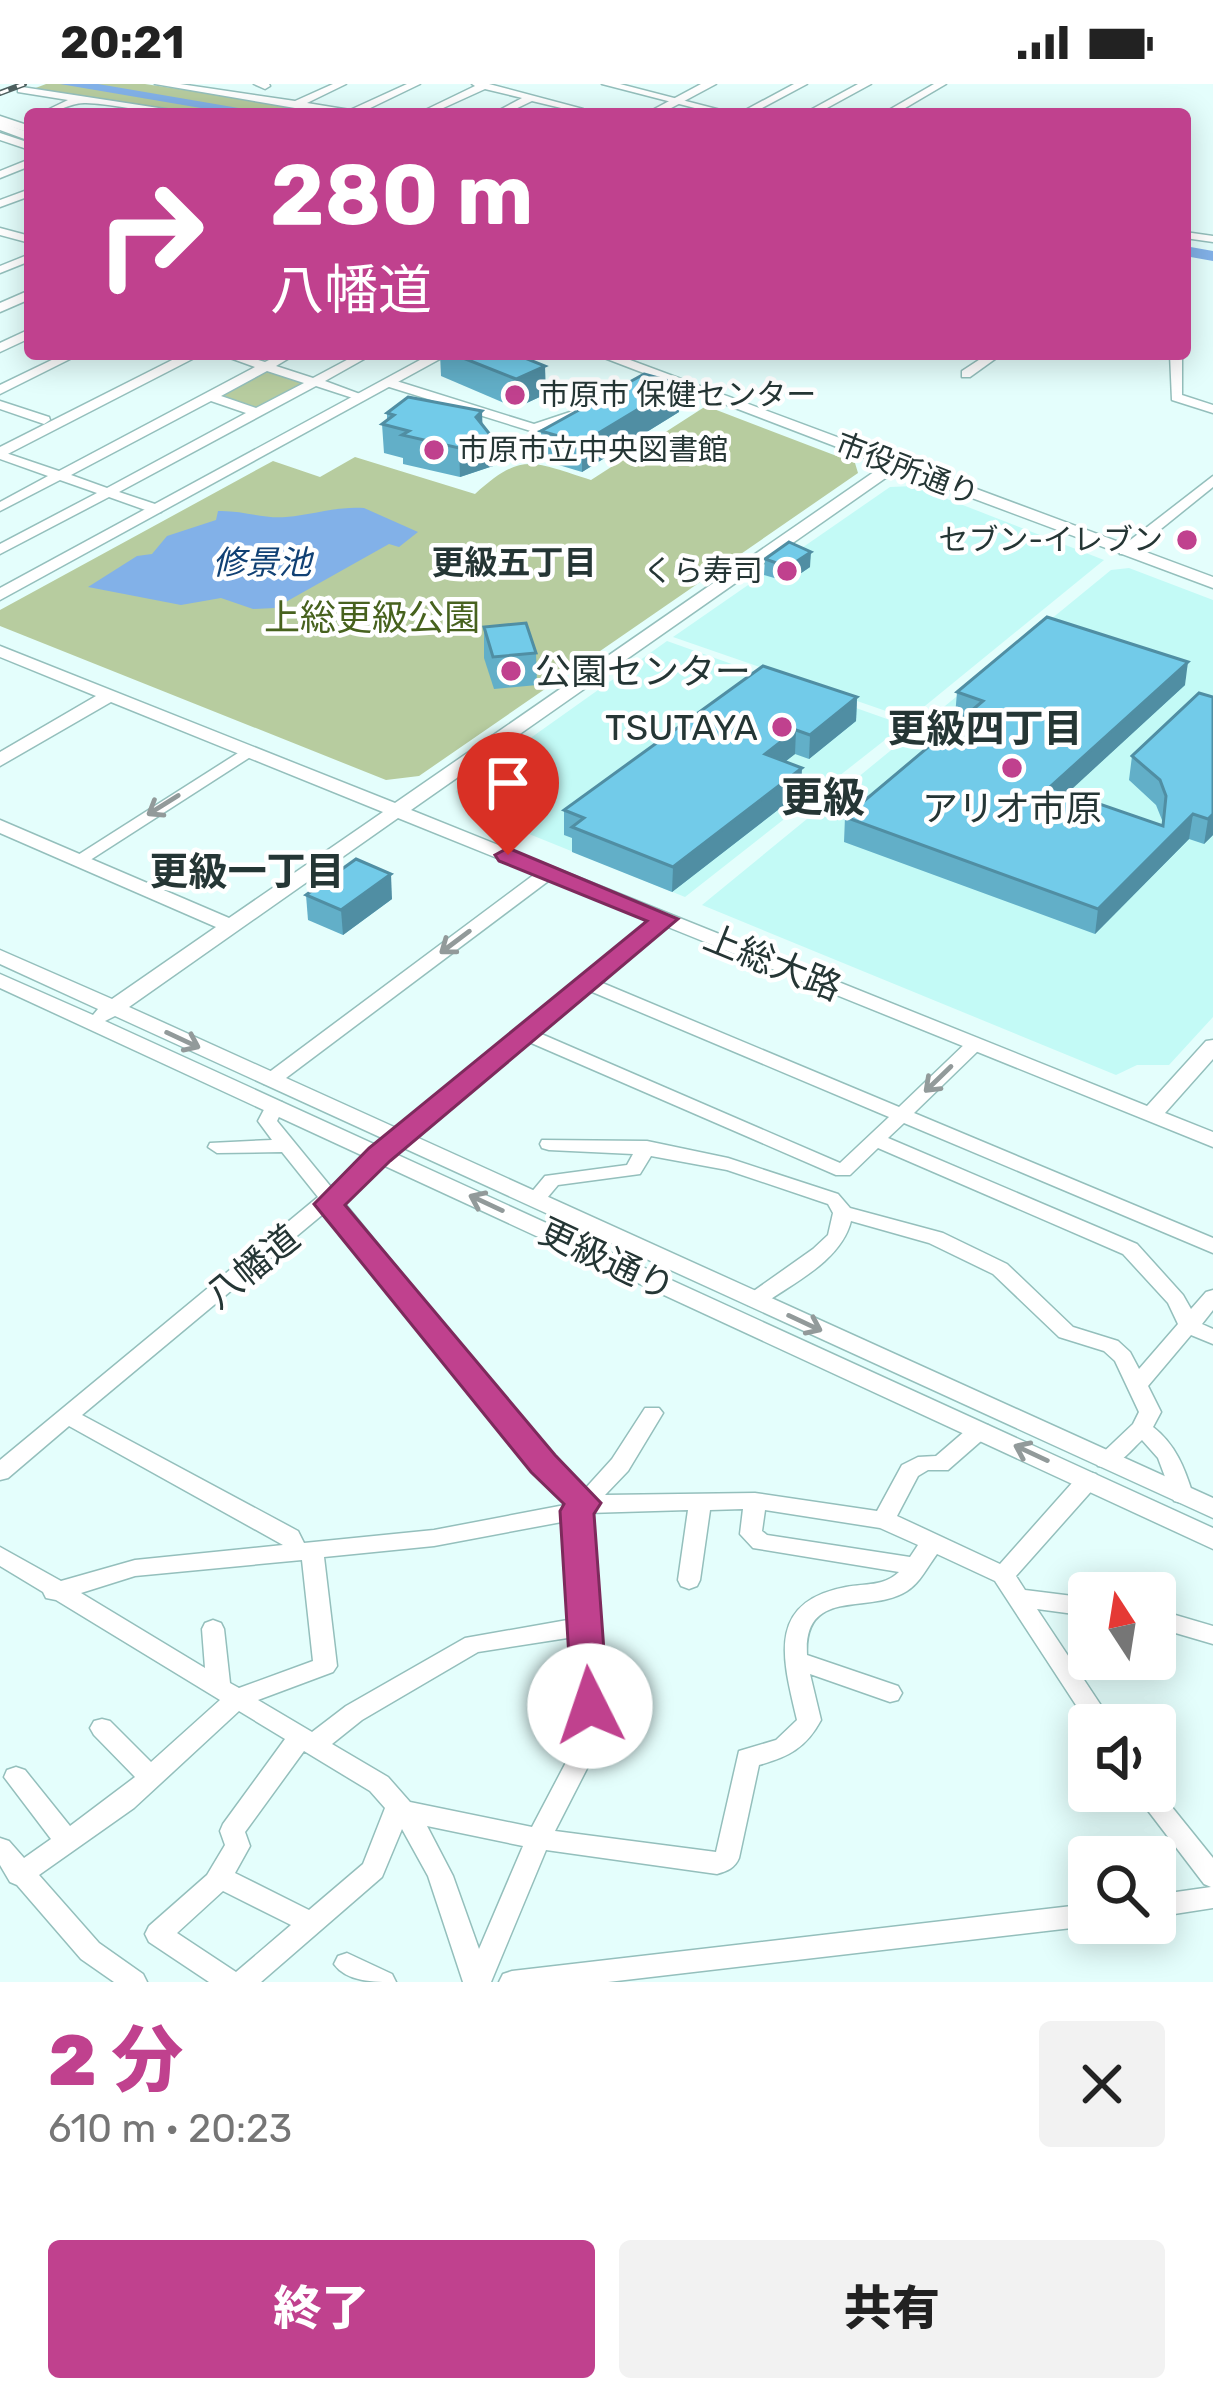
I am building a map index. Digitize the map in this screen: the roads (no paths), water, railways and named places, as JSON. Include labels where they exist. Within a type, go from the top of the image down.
[{"type":"street","points":[[160,84],[314,108]]},
{"type":"street","points":[[295,105],[341,84]]},
{"type":"street","points":[[365,108],[415,84]]},
{"type":"street","points":[[607,84],[626,86],[678,106],[728,84]]},
{"type":"street","points":[[678,106],[710,84]]},
{"type":"street","points":[[755,108],[802,84]]},
{"type":"street","points":[[820,108],[866,84]]},
{"type":"street","points":[[905,84],[936,87]]},
{"type":"street","points":[[241,96],[264,85]]},
{"type":"street","points":[[434,108],[481,85],[564,108]]},
{"type":"street","points":[[579,108],[626,86]]},
{"type":"street","points":[[0,98],[30,87],[138,108]]},
{"type":"street","points":[[898,108],[936,87]]},
{"type":"street","points":[[509,108],[532,97]]},
{"type":"street","points":[[63,108],[79,99]]},
{"type":"street","points":[[0,390],[62,360]]},
{"type":"street","points":[[0,442],[163,360]]},
{"type":"street","points":[[0,454],[183,360]]},
{"type":"street","points":[[244,360],[362,397]]},
{"type":"street","points":[[0,507],[279,360]]},
{"type":"street","points":[[0,550],[357,360]]},
{"type":"street","points":[[0,595],[431,360]]},
{"type":"street","name":"市役所通り","points":[[617,360],[1213,583]]},
{"type":"street","points":[[966,374],[987,360]]},
{"type":"street","points":[[1175,360],[1176,397],[1213,409]]},
{"type":"street","points":[[636,386],[658,376]]},
{"type":"street","points":[[390,383],[534,428],[593,406]]},
{"type":"street","points":[[210,396],[258,412]]},
{"type":"street","points":[[0,405],[44,420]]},
{"type":"street","points":[[0,454],[156,509]]},
{"type":"street","points":[[92,1022],[896,464]]},
{"type":"street","points":[[1125,551],[1213,480]]},
{"type":"street","name":"上総大路","points":[[0,651],[1213,1140]]},
{"type":"street","points":[[0,760],[110,695]]},
{"type":"street","points":[[78,860],[249,751]]},
{"type":"street","points":[[0,826],[228,925]]},
{"type":"street","points":[[271,1080],[549,872]]},
{"type":"street","name":"八幡道","points":[[0,1472],[329,1204],[380,1154],[665,919]]},
{"type":"street","name":"更級通り","points":[[0,956],[1213,1509]]},
{"type":"street","name":"更級通り","points":[[0,980],[1213,1538]]},
{"type":"street","points":[[587,983],[1213,1246]]},
{"type":"street","points":[[526,1034],[843,1171],[975,1044]]},
{"type":"street","points":[[1151,1115],[1213,1046]]},
{"type":"street","points":[[275,1106],[267,1121],[329,1204],[580,1507],[590,1706],[585,1749],[538,1839],[477,1982]]},
{"type":"street","points":[[875,1140],[1130,1250],[1177,1300],[1189,1325],[1213,1337]]},
{"type":"street","points":[[549,1144],[647,1147],[746,1167],[837,1206],[936,1238],[1000,1270],[1066,1332],[1111,1346],[1138,1384],[1150,1412],[1141,1429],[1106,1460]]},
{"type":"street","points":[[218,1147],[286,1146]]},
{"type":"street","points":[[535,1200],[552,1180],[632,1170],[647,1147]]},
{"type":"street","points":[[755,1300],[837,1237],[837,1206],[827,1183],[834,1170]]},
{"type":"street","points":[[1138,1384],[1213,1297]]},
{"type":"street","points":[[580,1507],[620,1465],[652,1413]]},
{"type":"street","points":[[19,1875],[125,1801],[229,1691],[325,1666],[304,1551],[290,1537],[67,1416]]},
{"type":"street","points":[[1141,1429],[1154,1437],[1174,1466],[1182,1495]]},
{"type":"street","points":[[884,1520],[908,1468],[916,1462],[940,1464],[980,1430]]},
{"type":"street","points":[[1003,1575],[1088,1480]]},
{"type":"street","points":[[688,1580],[700,1501]]},
{"type":"street","points":[[55,1592],[135,1568],[434,1538],[580,1507],[755,1501],[884,1520],[1003,1575],[1088,1704]]},
{"type":"street","points":[[755,1501],[751,1534],[760,1542],[914,1566]]},
{"type":"street","points":[[404,1808],[538,1839],[717,1864],[727,1858],[748,1758],[790,1745],[800,1738],[809,1720],[793,1658],[793,1636],[814,1609],[838,1596],[891,1589],[905,1582],[933,1543]]},
{"type":"street","points":[[0,1555],[379,1784],[404,1808],[452,1898],[477,1982]]},
{"type":"street","points":[[1016,1597],[1068,1604]]},
{"type":"street","points":[[1176,1624],[1213,1635]]},
{"type":"street","points":[[230,1982],[158,1934],[219,1877],[238,1846],[232,1831],[308,1740],[473,1644],[585,1626]]},
{"type":"street","points":[[213,1630],[229,1691]]},
{"type":"street","points":[[793,1658],[890,1693]]},
{"type":"street","points":[[102,1728],[150,1777]]},
{"type":"street","points":[[16,1778],[65,1839]]},
{"type":"street","points":[[243,1982],[373,1870],[404,1808]]},
{"type":"street","points":[[1162,1812],[1213,1877]]},
{"type":"street","points":[[0,1848],[90,1951],[134,1982]]},
{"type":"street","points":[[219,1877],[312,1923]]},
{"type":"street","points":[[1176,1903],[1213,1897]]},
{"type":"street","points":[[512,1982],[1068,1917]]},
{"type":"street","points":[[347,1964],[383,1982]]},
{"type":"water","name":"修景池","points":[[364,508],[418,532],[399,547],[389,544],[275,608],[253,609],[221,598],[181,605],[88,587],[137,556],[152,554],[167,536],[216,520],[218,511],[277,517]]},
{"type":"waterway","points":[[68,84],[226,108]]},
{"type":"waterway","points":[[1191,252],[1213,256]]},
{"type":"railway","points":[[0,93],[24,84]]},
{"type":"place","name":"市原市 保健センター","points":[[515,395]]},
{"type":"place","name":"市原市立中央図書館","points":[[434,450]]},
{"type":"place","name":"セブン-イレブン","points":[[1187,540]]},
{"type":"place","name":"くら寿司","points":[[787,571]]},
{"type":"place","name":"公園センター","points":[[511,671]]},
{"type":"place","name":"TSUTAYA","points":[[782,727]]},
{"type":"place","name":"アリオ市原","points":[[1012,768]]},
{"type":"district","name":"更級五丁目","points":[[514,562]]},
{"type":"district","name":"更級四丁目","points":[[985,728]]},
{"type":"district","name":"更級","points":[[823,797]]},
{"type":"district","name":"更級一丁目","points":[[247,871]]},
{"type":"park label","name":"上総更級公園","points":[[372,617]]}]
